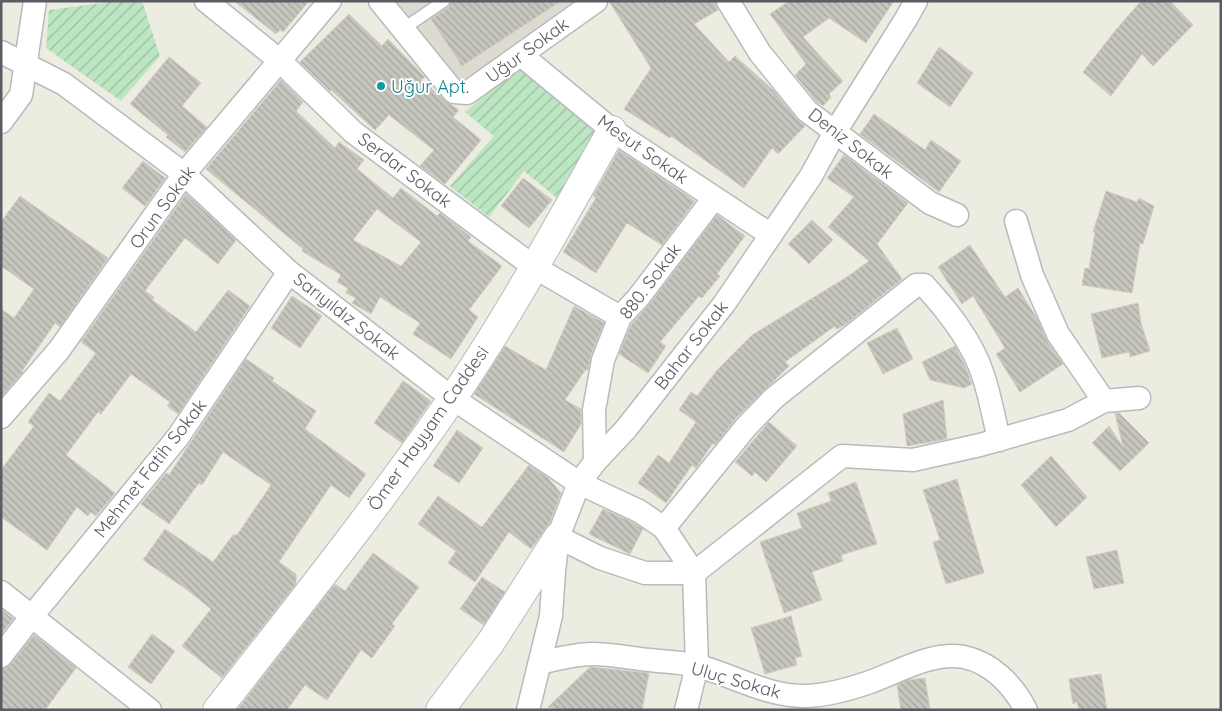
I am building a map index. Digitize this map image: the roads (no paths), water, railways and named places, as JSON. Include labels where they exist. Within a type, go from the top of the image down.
[{"type":"street","points":[[1,122],[21,95],[35,1]]},
{"type":"street","name":"Serdar Sokak","points":[[206,1],[279,60],[353,132],[534,266],[620,316]]},
{"type":"street","name":"Orun Sokak","points":[[1,417],[60,350],[184,174],[330,1]]},
{"type":"street","name":"Uğur Sokak","points":[[380,1],[454,92],[467,93],[596,1]]},
{"type":"street","name":"Deniz Sokak","points":[[728,1],[760,52],[807,111],[930,203],[957,214]]},
{"type":"street","name":"Bahar Sokak","points":[[528,710],[551,616],[558,537],[579,483],[594,462],[626,429],[724,304],[811,176],[834,132],[916,1]]},
{"type":"street","name":"Sarıyıldız Sokak","points":[[1,52],[64,84],[184,174],[289,272],[452,398],[579,483],[639,511],[664,528],[694,573]]},
{"type":"street","name":"Mesut Sokak","points":[[521,55],[612,130],[771,234]]},
{"type":"street","name":"Ömer Hayyam Caddesi","points":[[217,710],[344,548],[452,398],[534,266],[612,130]]},
{"type":"street","name":"880. Sokak","points":[[594,462],[594,410],[603,360],[620,316],[638,298],[714,198]]},
{"type":"street","points":[[1016,221],[1032,275],[1058,334],[1104,401]]},
{"type":"street","name":"Mehmet Fatih Sokak","points":[[1,656],[178,437],[289,272]]},
{"type":"street","points":[[664,528],[746,427],[774,398],[916,285],[924,285],[938,300],[967,339],[983,374],[999,440]]},
{"type":"street","points":[[440,710],[491,642],[558,537],[600,558],[645,573],[694,573],[842,456],[913,460],[980,445],[1068,420],[1104,401],[1139,398]]},
{"type":"street","points":[[692,703],[697,666],[694,573]]},
{"type":"street","points":[[1,592],[150,710]]},
{"type":"street","name":"Uluç Sokak","points":[[540,663],[592,654],[697,666],[799,703],[844,690],[916,664],[951,656],[965,657],[996,672],[1014,689],[1026,710]]},
{"type":"lane","points":[[403,29],[444,1]]},
{"type":"place","name":"Uğur Apt.","points":[[381,86]]}]
